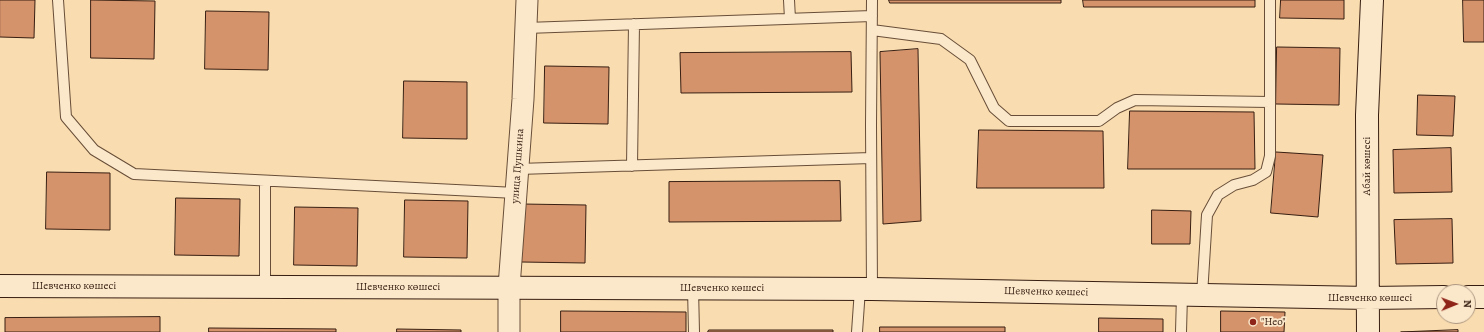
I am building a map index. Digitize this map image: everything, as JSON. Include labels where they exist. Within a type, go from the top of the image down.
[{"type":"street","name":"улица Пушкина","points":[[509,332],[509,287],[523,99],[527,0]]},
{"type":"street","name":"Абай көшесі","points":[[1368,332],[1367,115],[1372,0]]},
{"type":"street","name":"Шевченко көшесі","points":[[0,286],[866,289],[1368,298],[1436,297]]},
{"type":"lane","points":[[58,0],[66,117],[94,150],[134,174],[516,193]]},
{"type":"lane","points":[[790,0],[790,19]]},
{"type":"lane","points":[[857,332],[866,289],[871,158],[872,0]]},
{"type":"lane","points":[[1181,332],[1192,295],[1207,215],[1218,195],[1234,185],[1253,180],[1266,172],[1270,156],[1270,0]]},
{"type":"lane","points":[[526,28],[872,16]]},
{"type":"lane","points":[[632,166],[634,24]]},
{"type":"lane","points":[[872,30],[941,38],[970,60],[994,108],[1009,121],[1099,121],[1117,108],[1135,100],[1270,102]]},
{"type":"lane","points":[[518,169],[871,158]]},
{"type":"lane","points":[[264,181],[265,287]]},
{"type":"lane","points":[[693,288],[694,332]]},
{"type":"building","points":[[0,0],[35,0],[34,38],[0,37]]},
{"type":"building","points":[[91,0],[155,1],[154,59],[91,58]]},
{"type":"building","points":[[889,0],[1061,0],[1061,3],[890,3]]},
{"type":"building","points":[[1083,0],[1255,0],[1255,7],[1084,7]]},
{"type":"building","points":[[1281,0],[1344,0],[1344,19],[1280,18]]},
{"type":"building","points":[[1463,0],[1484,0],[1484,42],[1464,42]]},
{"type":"building","points":[[206,11],[269,12],[268,70],[205,69]]},
{"type":"building","points":[[1277,47],[1340,48],[1339,105],[1276,104]]},
{"type":"building","points":[[918,49],[921,221],[883,224],[880,52]]},
{"type":"building","points":[[851,52],[852,92],[681,93],[680,53]]},
{"type":"building","points":[[545,66],[609,67],[608,124],[544,123]]},
{"type":"building","points":[[404,81],[467,82],[467,139],[403,138]]},
{"type":"building","points":[[1418,95],[1455,96],[1453,136],[1417,135]]},
{"type":"building","points":[[1130,111],[1254,112],[1255,169],[1128,169]]},
{"type":"building","points":[[979,130],[1103,131],[1104,188],[977,188]]},
{"type":"building","points":[[1451,148],[1452,192],[1394,193],[1393,150]]},
{"type":"building","points":[[1276,152],[1323,155],[1318,217],[1271,213]]},
{"type":"building","points":[[47,172],[110,173],[110,230],[46,229]]},
{"type":"building","points":[[840,181],[841,221],[669,222],[669,182]]},
{"type":"building","points":[[176,198],[240,199],[239,256],[175,255]]},
{"type":"building","points":[[405,200],[468,201],[467,258],[404,257]]},
{"type":"building","points":[[522,204],[586,205],[585,263],[521,262]]},
{"type":"building","points":[[295,207],[358,208],[357,266],[294,265]]},
{"type":"building","points":[[1152,210],[1191,211],[1190,244],[1152,244]]},
{"type":"building","points":[[1452,219],[1453,263],[1396,264],[1394,220]]},
{"type":"building","points":[[561,311],[686,312],[686,332],[561,332]]},
{"type":"building","name":"\"Нео\"","points":[[1221,311],[1285,312],[1284,332],[1221,332]]},
{"type":"building","points":[[160,317],[160,332],[5,332],[5,318]]},
{"type":"building","points":[[1099,318],[1163,319],[1163,332],[1099,332]]},
{"type":"building","points":[[880,327],[1005,327],[1005,332],[880,332]]},
{"type":"building","points":[[209,328],[336,329],[336,332],[209,332]]},
{"type":"building","points":[[397,329],[461,330],[461,332],[397,332]]},
{"type":"building","points":[[709,330],[833,330],[833,332],[708,332]]},
{"type":"building","points":[[1458,330],[1458,332],[1401,332]]},
{"type":"place","name":"\"Нео\"","points":[[1253,322]]}]
